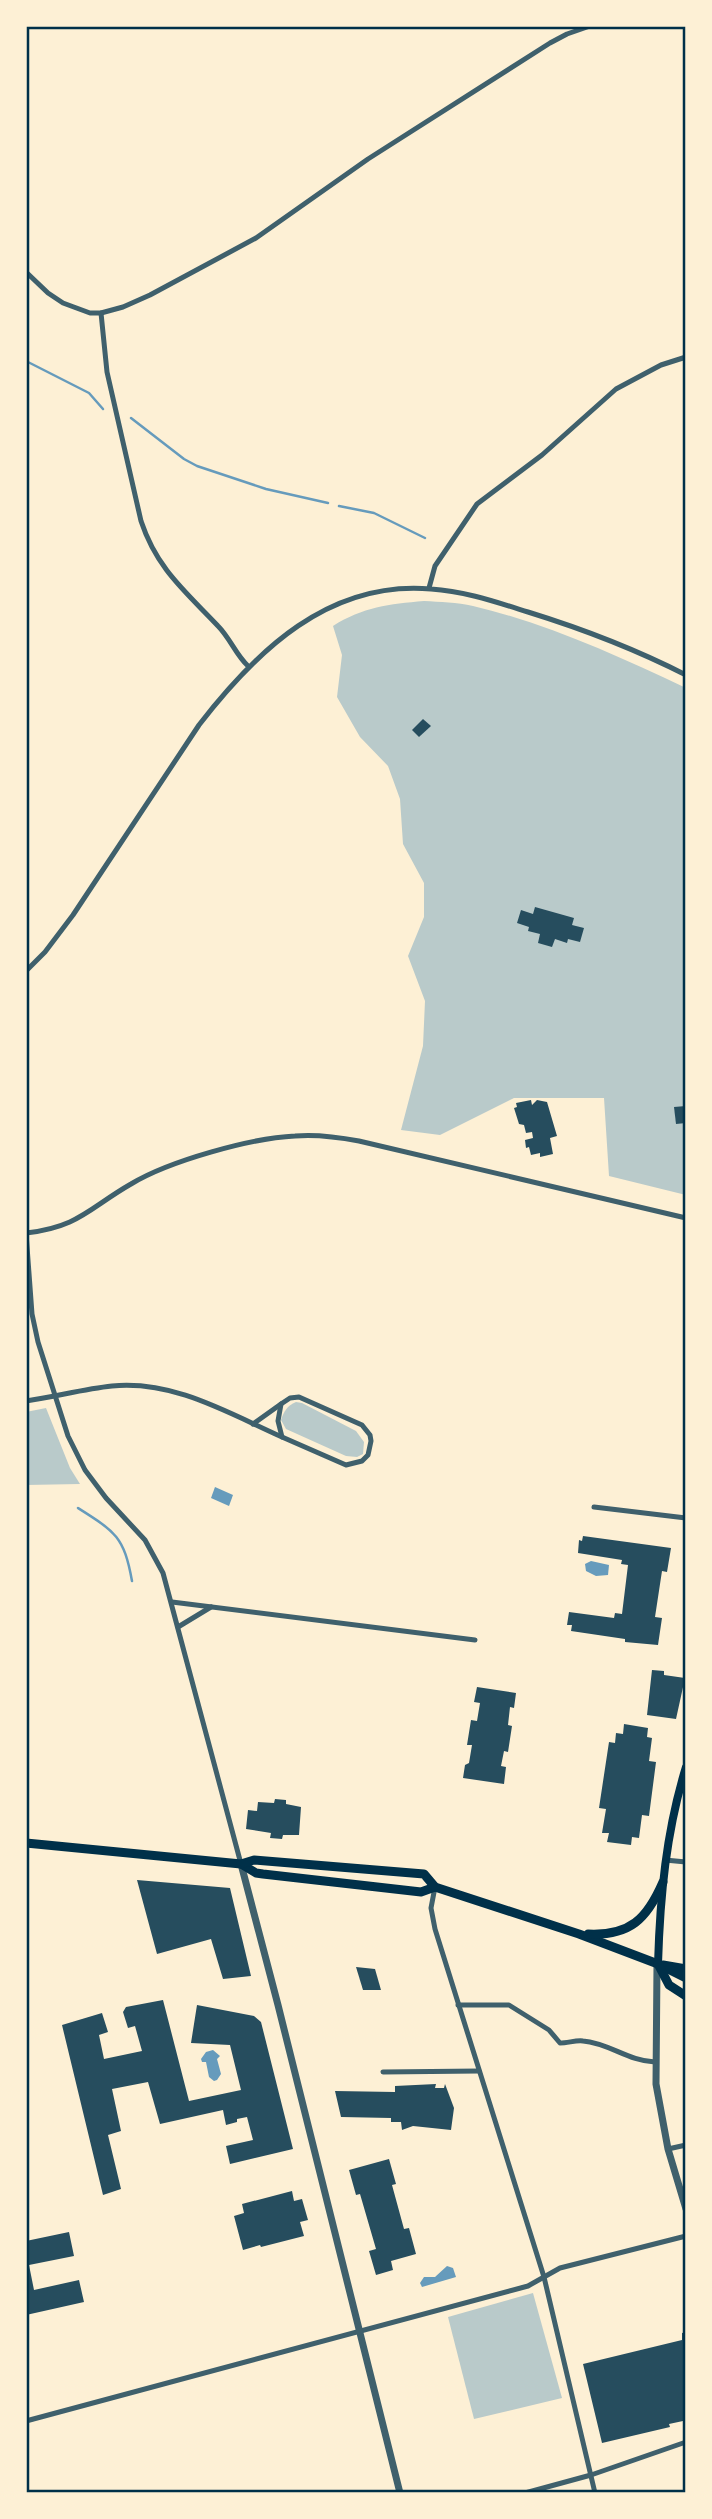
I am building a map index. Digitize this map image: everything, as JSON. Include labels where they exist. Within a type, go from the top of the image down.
[{"type":"main road","points":[[686,1768],[670,1827],[665,1860],[657,1964],[669,1985],[686,1996]]},
{"type":"main road","points":[[26,1843],[241,1864],[254,1860],[424,1874],[435,1887],[579,1934],[686,1978]]},
{"type":"main road","points":[[241,1864],[256,1873],[421,1892],[435,1887]]},
{"type":"main road","points":[[579,1934],[612,1934],[630,1927],[638,1922],[652,1905],[663,1882]]},
{"type":"main road","points":[[657,1964],[686,1969]]},
{"type":"street","points":[[26,272],[48,293],[80,311],[101,313],[150,295],[256,238],[368,159],[547,45],[590,26]]},
{"type":"street","points":[[101,313],[107,372],[147,540],[166,571],[220,628],[248,666]]},
{"type":"street","points":[[429,588],[436,566],[477,504],[542,455],[616,389],[661,365],[686,357]]},
{"type":"street","points":[[26,971],[45,952],[73,915],[199,725],[248,666],[289,631],[334,606],[380,592],[429,588],[457,592],[573,626],[642,652],[686,675]]},
{"type":"street","points":[[400,2493],[278,2005],[172,1602],[155,1556],[106,1498],[80,1462],[68,1436],[32,1314],[26,1233],[50,1230],[73,1222],[132,1183],[172,1165],[268,1140],[317,1135],[359,1141],[686,1218]]},
{"type":"street","points":[[26,1401],[113,1386],[156,1387],[195,1398],[346,1465],[362,1461],[371,1447],[370,1435],[362,1425],[299,1397],[290,1398],[254,1424]]},
{"type":"street","points":[[281,1404],[278,1421],[282,1437]]},
{"type":"street","points":[[594,1507],[686,1518]]},
{"type":"street","points":[[172,1602],[475,1640]]},
{"type":"street","points":[[178,1627],[211,1607]]},
{"type":"street","points":[[665,1860],[686,1862]]},
{"type":"street","points":[[435,1887],[432,1917],[544,2277],[595,2493]]},
{"type":"street","points":[[657,1964],[656,2084],[668,2149],[686,2208]]},
{"type":"street","points":[[458,2005],[509,2005],[550,2030],[560,2043],[583,2041],[604,2046],[632,2059],[655,2062]]},
{"type":"street","points":[[383,2072],[479,2071]]},
{"type":"street","points":[[668,2149],[686,2145]]},
{"type":"street","points":[[26,2421],[527,2286],[561,2268],[686,2236]]},
{"type":"street","points":[[525,2493],[591,2475],[686,2442]]},
{"type":"shaded area","points":[[424,601],[467,605],[528,621],[608,652],[686,688],[686,1195],[609,1176],[604,1098],[514,1098],[440,1135],[401,1130],[423,1046],[425,1001],[408,956],[424,917],[424,883],[403,844],[400,799],[388,766],[360,737],[337,697],[342,655],[333,626],[355,614]]},
{"type":"shaded area","points":[[296,1402],[356,1431],[364,1442],[363,1454],[357,1457],[346,1456],[286,1429],[282,1417],[288,1407]]},
{"type":"shaded area","points":[[46,1408],[70,1468],[80,1484],[26,1485],[26,1412]]},
{"type":"shaded area","points":[[533,2293],[562,2398],[474,2419],[448,2317]]},
{"type":"water","points":[[215,1487],[233,1495],[229,1506],[211,1498]]},
{"type":"water","points":[[591,1561],[609,1565],[608,1575],[596,1576],[586,1571],[585,1564]]},
{"type":"water","points":[[213,2050],[220,2056],[217,2059],[221,2074],[214,2081],[209,2077],[206,2062],[201,2059],[206,2052]]},
{"type":"water","points":[[447,2266],[453,2268],[456,2277],[422,2287],[420,2283],[424,2277],[435,2277]]},
{"type":"building","points":[[423,719],[431,726],[419,737],[412,730]]},
{"type":"building","points":[[535,907],[574,918],[572,925],[584,928],[580,942],[568,939],[567,943],[555,939],[552,947],[538,943],[540,934],[528,931],[529,927],[517,923],[521,910],[533,914]]},
{"type":"building","points":[[531,1100],[532,1105],[537,1100],[547,1102],[557,1136],[550,1138],[553,1154],[540,1157],[540,1153],[531,1155],[529,1147],[526,1148],[525,1140],[533,1138],[532,1132],[526,1133],[524,1125],[519,1124],[514,1108],[517,1107],[516,1103]]},
{"type":"building","points":[[686,1106],[686,1123],[676,1124],[674,1107]]},
{"type":"building","points":[[583,1536],[671,1548],[667,1572],[662,1571],[655,1617],[662,1618],[658,1645],[625,1642],[625,1639],[571,1631],[572,1625],[567,1625],[569,1612],[614,1618],[615,1613],[622,1614],[628,1565],[621,1564],[622,1560],[578,1553],[579,1540],[582,1541]]},
{"type":"building","points":[[652,1670],[685,1678],[676,1719],[647,1715]]},
{"type":"building","points":[[477,1687],[516,1693],[514,1708],[510,1707],[508,1725],[512,1726],[508,1752],[504,1751],[501,1766],[506,1767],[504,1784],[463,1778],[472,1745],[467,1745],[471,1720],[477,1721],[480,1703],[474,1702]]},
{"type":"building","points":[[624,1724],[648,1728],[647,1737],[652,1738],[649,1761],[656,1762],[649,1816],[642,1815],[639,1838],[632,1837],[631,1845],[607,1842],[609,1833],[602,1833],[606,1809],[599,1808],[609,1742],[615,1743],[616,1733],[623,1734]]},
{"type":"building","points":[[275,1799],[286,1800],[286,1804],[301,1807],[299,1835],[283,1835],[282,1839],[270,1838],[271,1833],[246,1829],[248,1810],[257,1811],[258,1802],[274,1803]]},
{"type":"building","points":[[137,1880],[230,1888],[251,1976],[223,1979],[211,1939],[157,1954]]},
{"type":"building","points":[[356,1967],[375,1969],[381,1990],[363,1990]]},
{"type":"building","points":[[163,2000],[189,2101],[241,2090],[230,2045],[191,2043],[197,2005],[254,2016],[261,2022],[293,2149],[230,2164],[226,2146],[253,2140],[247,2117],[226,2125],[223,2110],[160,2124],[148,2082],[112,2089],[121,2131],[108,2135],[121,2189],[103,2195],[62,2025],[102,2013],[108,2032],[99,2035],[104,2059],[142,2051],[135,2026],[128,2028],[123,2012],[126,2007]]},
{"type":"building","points":[[436,2084],[435,2088],[444,2088],[445,2084],[454,2108],[451,2130],[413,2126],[402,2130],[401,2122],[391,2122],[391,2118],[341,2117],[335,2091],[395,2092],[395,2086]]},
{"type":"building","points":[[389,2159],[396,2184],[392,2185],[404,2229],[409,2228],[416,2254],[391,2261],[393,2270],[376,2275],[369,2251],[376,2249],[360,2194],[356,2195],[349,2170]]},
{"type":"building","points":[[292,2191],[294,2201],[302,2199],[308,2220],[300,2222],[304,2236],[243,2250],[234,2216],[244,2213],[242,2204]]},
{"type":"building","points":[[69,2232],[74,2256],[29,2265],[34,2290],[79,2280],[84,2302],[26,2315],[26,2241]]},
{"type":"building","points":[[686,2332],[686,2428],[683,2421],[669,2424],[670,2427],[602,2443],[583,2364],[682,2340],[682,2333]]},
{"type":"waterway","points":[[26,361],[89,393],[103,409]]},
{"type":"waterway","points":[[131,418],[197,466],[266,489],[328,503]]},
{"type":"waterway","points":[[339,506],[374,513],[425,538]]},
{"type":"waterway","points":[[78,1508],[116,1537],[126,1554],[132,1581]]}]
